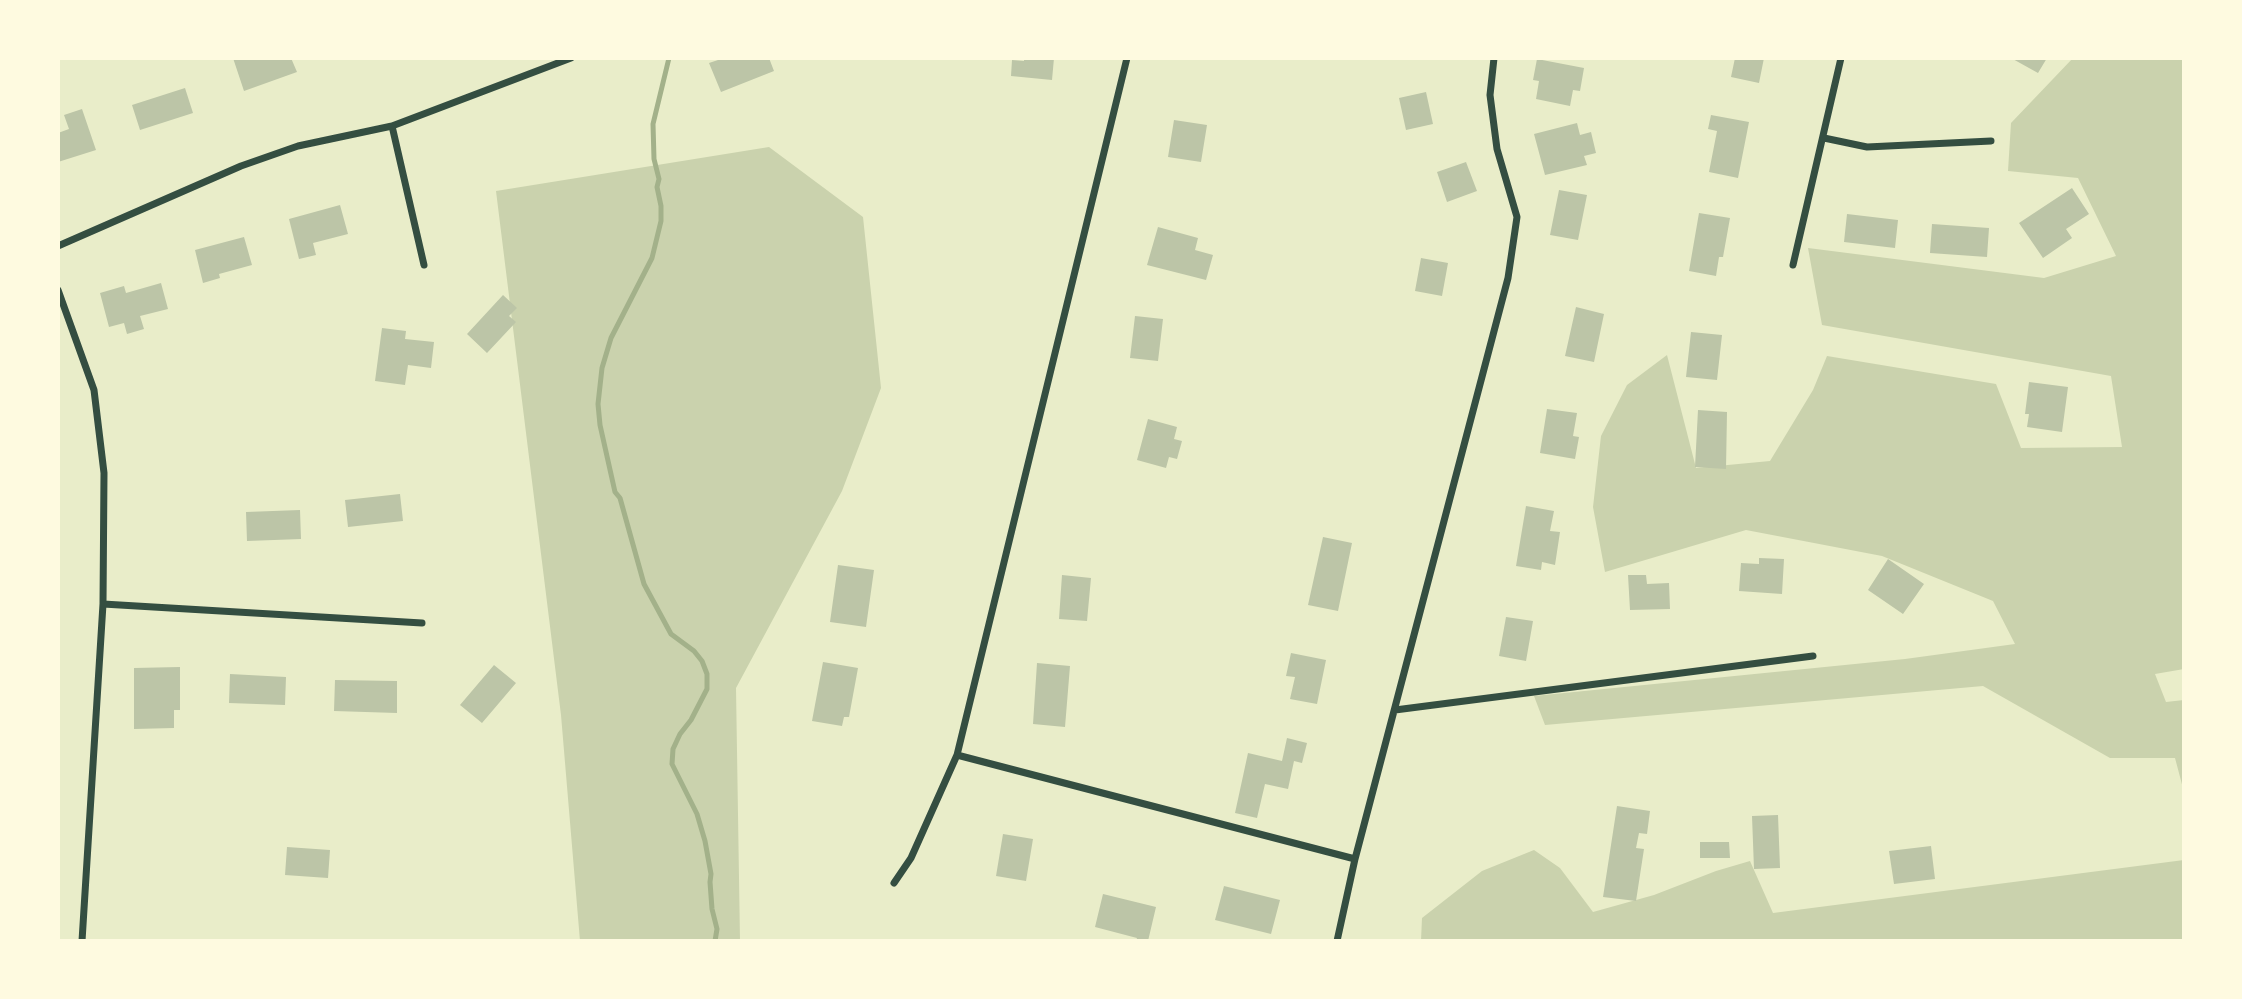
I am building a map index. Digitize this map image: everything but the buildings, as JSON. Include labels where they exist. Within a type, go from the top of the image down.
[{"type":"street","points":[[58,246],[242,166],[298,146],[392,126],[571,58]]},
{"type":"street","points":[[894,883],[911,858],[957,755],[1126,58]]},
{"type":"street","points":[[1337,941],[1355,859],[1508,278],[1517,217],[1497,149],[1490,95],[1494,58]]},
{"type":"street","points":[[1793,265],[1841,58]]},
{"type":"street","points":[[392,126],[424,265]]},
{"type":"street","points":[[1824,138],[1867,147],[1991,141]]},
{"type":"street","points":[[58,290],[94,390],[104,473],[103,604],[82,941]]},
{"type":"street","points":[[103,604],[422,623]]},
{"type":"street","points":[[1395,709],[1813,656]]},
{"type":"street","points":[[957,755],[1355,859]]},
{"type":"green space","points":[[2073,58],[2184,58],[2184,669],[2155,674],[2166,702],[2184,700],[2184,792],[2175,758],[2110,758],[1983,686],[1545,725],[1534,696],[1905,659],[2015,644],[1993,601],[1882,556],[1746,530],[1605,572],[1593,507],[1601,436],[1627,385],[1667,355],[1696,468],[1770,461],[1813,390],[1827,356],[1996,384],[2021,448],[2122,447],[2111,376],[1822,325],[1808,248],[2044,278],[2116,256],[2078,178],[2008,171],[2011,123]]},
{"type":"green space","points":[[769,147],[863,217],[881,388],[842,491],[736,688],[740,941],[580,941],[561,715],[496,191]]},
{"type":"green space","points":[[1534,850],[1560,868],[1593,912],[1654,895],[1750,861],[1773,913],[2184,860],[2184,941],[1421,941],[1422,918],[1482,871]]},
{"type":"waterway","points":[[669,58],[653,124],[661,221],[652,258],[611,338],[602,368],[598,404],[615,492],[620,498],[644,584],[671,634],[694,651],[707,674],[707,689],[691,720],[680,734],[673,749],[672,764],[697,814],[705,841],[711,874],[712,909],[717,929],[715,941]]}]
